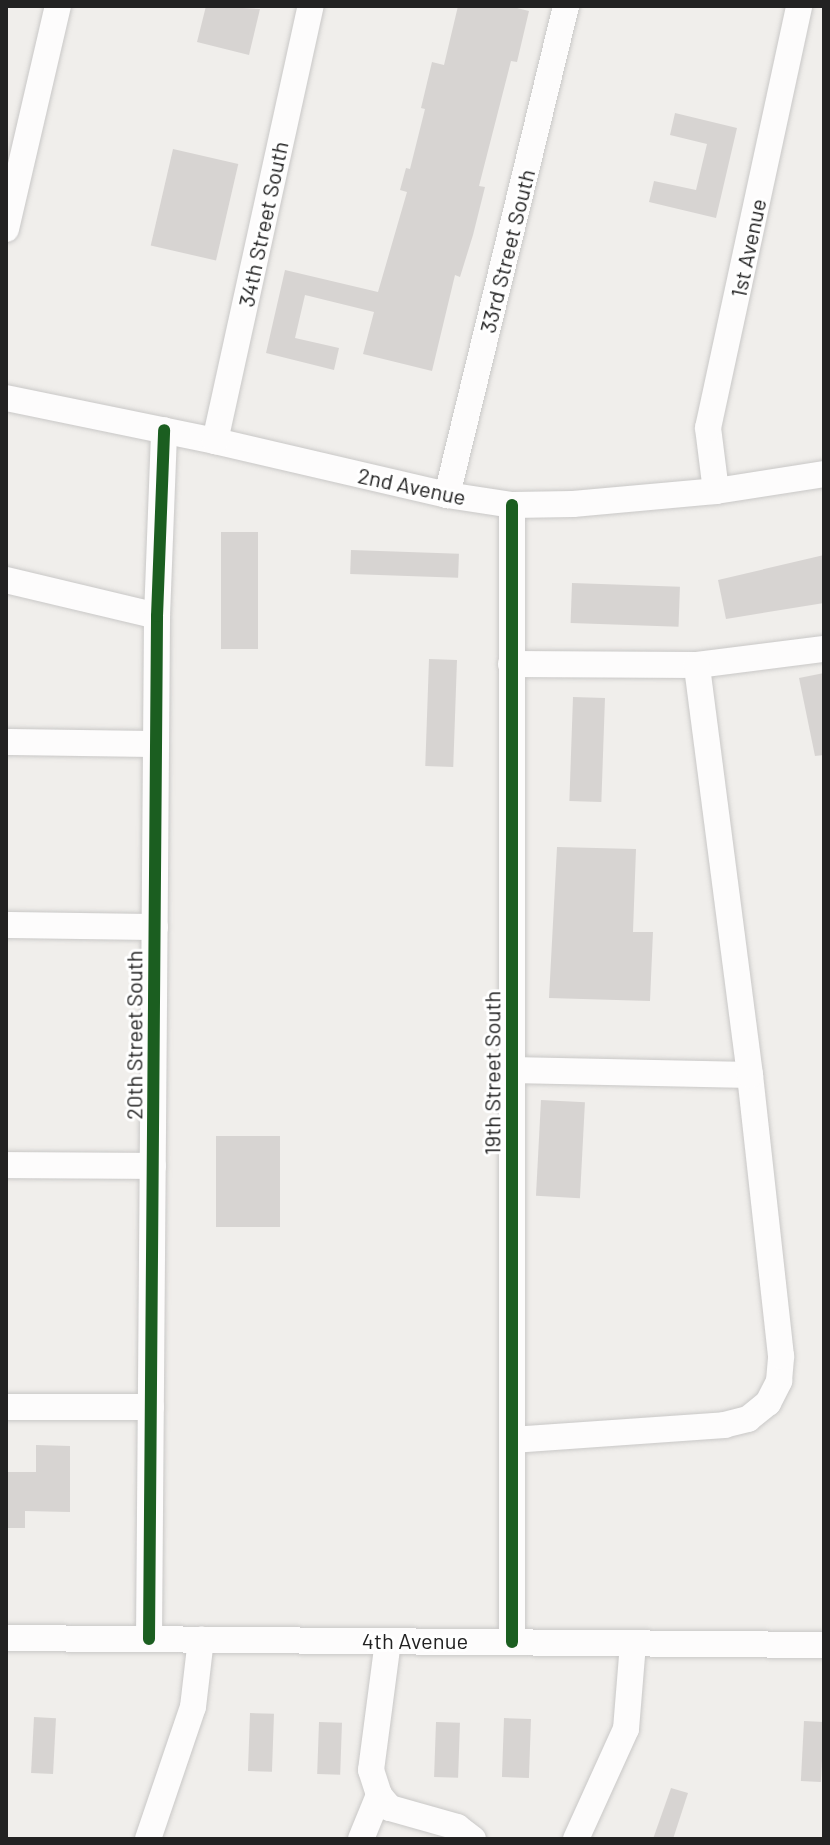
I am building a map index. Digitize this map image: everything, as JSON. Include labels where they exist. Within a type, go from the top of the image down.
[{"type":"street","points":[[6,229],[58,6]]},
{"type":"street","name":"34th Street South","points":[[215,441],[311,6]]},
{"type":"street","name":"33rd Street South","points":[[447,495],[566,6]]},
{"type":"street","name":"1st Avenue","points":[[716,491],[708,428],[799,6]]},
{"type":"street","name":"2nd Avenue","points":[[6,398],[215,441],[447,495],[512,505],[573,504],[716,491],[824,474]]},
{"type":"street","name":"20th Street South","points":[[149,1639],[157,616],[164,430]]},
{"type":"street","name":"19th Street South","points":[[512,505],[512,1642]]},
{"type":"street","points":[[6,580],[157,616]]},
{"type":"street","points":[[511,664],[697,665],[824,649]]},
{"type":"street","points":[[512,1440],[724,1425],[748,1419],[768,1403],[779,1381],[781,1356],[750,1075],[697,665]]},
{"type":"street","points":[[6,742],[156,744]]},
{"type":"street","points":[[6,925],[155,927]]},
{"type":"street","name":"19th Street South","points":[[512,1070],[750,1075]]},
{"type":"street","points":[[6,1165],[153,1166]]},
{"type":"street","points":[[6,1407],[151,1407]]},
{"type":"street","name":"4th Avenue","points":[[6,1638],[824,1645]]},
{"type":"street","points":[[148,1839],[193,1707],[201,1639]]},
{"type":"street","points":[[388,1641],[371,1770],[379,1795],[390,1808],[457,1827],[473,1839]]},
{"type":"street","points":[[576,1839],[626,1729],[633,1644]]},
{"type":"street","points":[[361,1839],[379,1795]]},
{"type":"building","points":[[206,6],[260,9],[249,55],[197,42]]},
{"type":"building","points":[[458,6],[509,6],[529,11],[517,62],[511,61],[479,186],[485,187],[473,235],[460,277],[455,275],[432,371],[363,354],[374,312],[305,295],[295,338],[339,348],[334,370],[266,353],[285,270],[378,292],[407,192],[400,190],[406,168],[410,169],[425,109],[421,108],[432,62],[444,65]]},
{"type":"building","points":[[675,113],[737,128],[716,218],[649,202],[654,181],[696,190],[707,144],[670,135]]},
{"type":"building","points":[[173,149],[238,164],[216,261],[151,245]]},
{"type":"building","points":[[221,532],[258,532],[258,649],[221,649]]},
{"type":"building","points":[[351,550],[459,554],[458,578],[350,574]]},
{"type":"building","points":[[824,555],[824,603],[726,619],[718,580]]},
{"type":"building","points":[[572,583],[680,587],[679,627],[571,623]]},
{"type":"building","points":[[429,659],[457,660],[453,767],[425,766]]},
{"type":"building","points":[[824,673],[824,755],[815,756],[799,678]]},
{"type":"building","points":[[573,697],[605,698],[601,802],[569,801]]},
{"type":"building","points":[[557,847],[636,849],[633,932],[653,932],[650,1001],[549,998]]},
{"type":"building","points":[[541,1100],[585,1102],[580,1198],[536,1196]]},
{"type":"building","points":[[216,1136],[280,1136],[280,1227],[216,1227]]},
{"type":"building","points":[[36,1445],[70,1446],[70,1512],[25,1511],[25,1528],[6,1528],[6,1472],[36,1472]]},
{"type":"building","points":[[250,1713],[274,1714],[272,1772],[248,1771]]},
{"type":"building","points":[[34,1717],[56,1718],[53,1774],[31,1773]]},
{"type":"building","points":[[504,1718],[531,1719],[529,1778],[502,1777]]},
{"type":"building","points":[[804,1721],[824,1722],[821,1782],[801,1781]]},
{"type":"building","points":[[319,1722],[342,1723],[340,1775],[317,1774]]},
{"type":"building","points":[[436,1722],[460,1723],[458,1778],[434,1777]]},
{"type":"building","points":[[671,1788],[688,1793],[673,1839],[653,1839]]},
{"type":"cycle path","points":[[149,1639],[157,616],[164,430]]},
{"type":"cycle path","points":[[512,505],[512,1642]]}]
